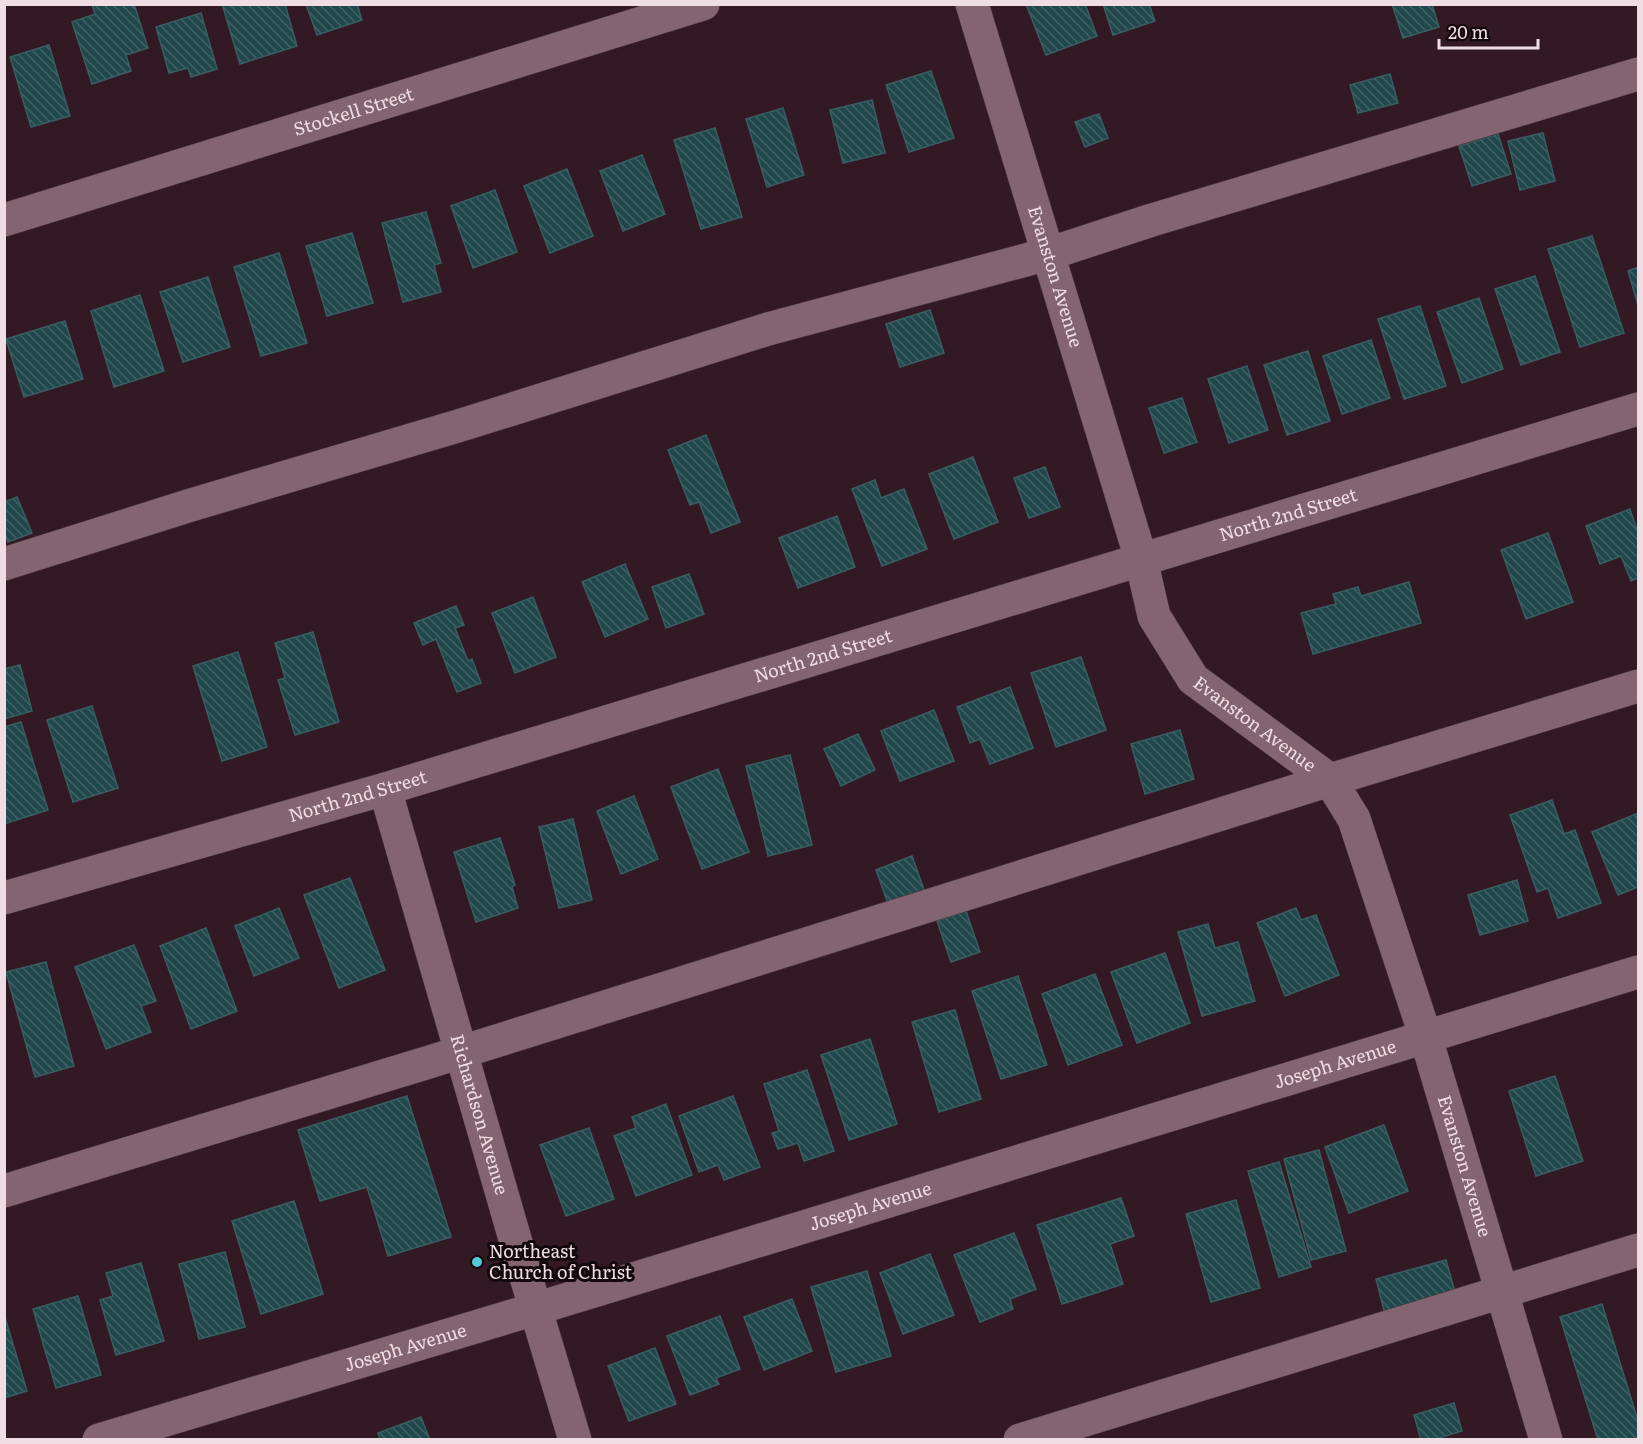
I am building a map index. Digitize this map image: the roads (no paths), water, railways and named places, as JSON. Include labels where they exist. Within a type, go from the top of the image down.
[{"type":"street","name":"Stockell Street","points":[[4,220],[703,4]]},
{"type":"street","name":"Evanston Avenue","points":[[972,4],[1141,559],[1154,616],[1194,680],[1330,780],[1354,819],[1426,1038],[1546,1440]]},
{"type":"street","points":[[4,564],[768,329],[1048,254],[1163,216],[1638,74]]},
{"type":"street","name":"North 2nd Street","points":[[4,898],[385,789],[1638,410]]},
{"type":"street","points":[[4,1191],[460,1052],[1638,686]]},
{"type":"street","name":"Richardson Avenue","points":[[385,789],[575,1440]]},
{"type":"street","name":"Joseph Avenue","points":[[99,1440],[1638,972]]},
{"type":"street","points":[[1020,1440],[1638,1250]]},
{"type":"place","name":"Northeast Church of Christ","points":[[477,1262]]}]
